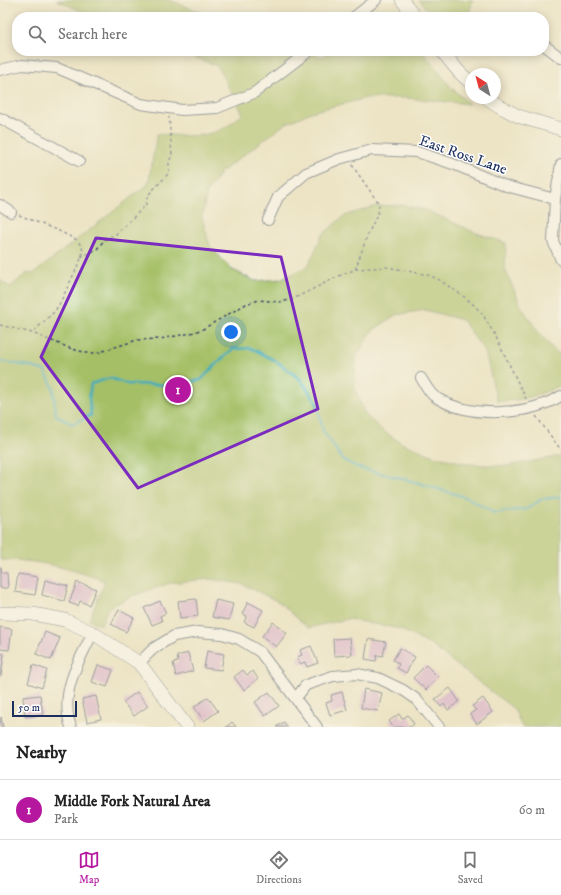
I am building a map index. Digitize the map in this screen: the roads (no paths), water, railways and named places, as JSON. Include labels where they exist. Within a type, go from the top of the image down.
[{"type":"street","points":[[360,12],[376,0]]},
{"type":"street","points":[[402,0],[411,12]]},
{"type":"street","points":[[549,49],[561,58]]},
{"type":"street","points":[[0,70],[22,65],[57,68],[141,104],[182,110],[217,108],[254,93],[302,56]]},
{"type":"street","points":[[446,56],[465,78]]},
{"type":"street","points":[[497,104],[518,116],[561,129]]},
{"type":"street","points":[[0,118],[79,161]]},
{"type":"street","name":"East Ross Lane","points":[[268,220],[278,197],[306,174],[346,157],[372,150],[417,152],[453,164],[506,186],[555,199]]},
{"type":"street","points":[[561,164],[555,199],[553,241],[561,260]]},
{"type":"street","points":[[0,205],[11,212]]},
{"type":"street","points":[[421,378],[433,395],[450,404],[468,410],[486,412],[531,408],[555,400],[561,396]]},
{"type":"street","points":[[0,613],[33,614],[65,620],[93,633],[139,663],[187,727]]},
{"type":"street","points":[[139,663],[154,648],[174,636],[198,632],[222,634],[239,639],[260,652],[317,727]]},
{"type":"street","points":[[71,727],[69,721],[67,695],[75,667],[93,633]]},
{"type":"street","points":[[296,698],[306,685],[333,676],[357,674],[378,678],[403,690],[416,699],[439,727]]},
{"type":"waterway","points":[[0,361],[29,366],[45,371],[53,387],[56,415],[72,424],[91,415],[89,398],[91,384],[110,378],[127,384],[171,385],[201,380],[233,349],[251,348],[276,361],[300,379],[316,401],[323,431],[343,460],[359,468],[412,481],[468,498],[494,513],[527,509],[542,499],[561,497]]},
{"type":"place","name":"Middle Fork Natural Area","points":[[178,390]]}]
